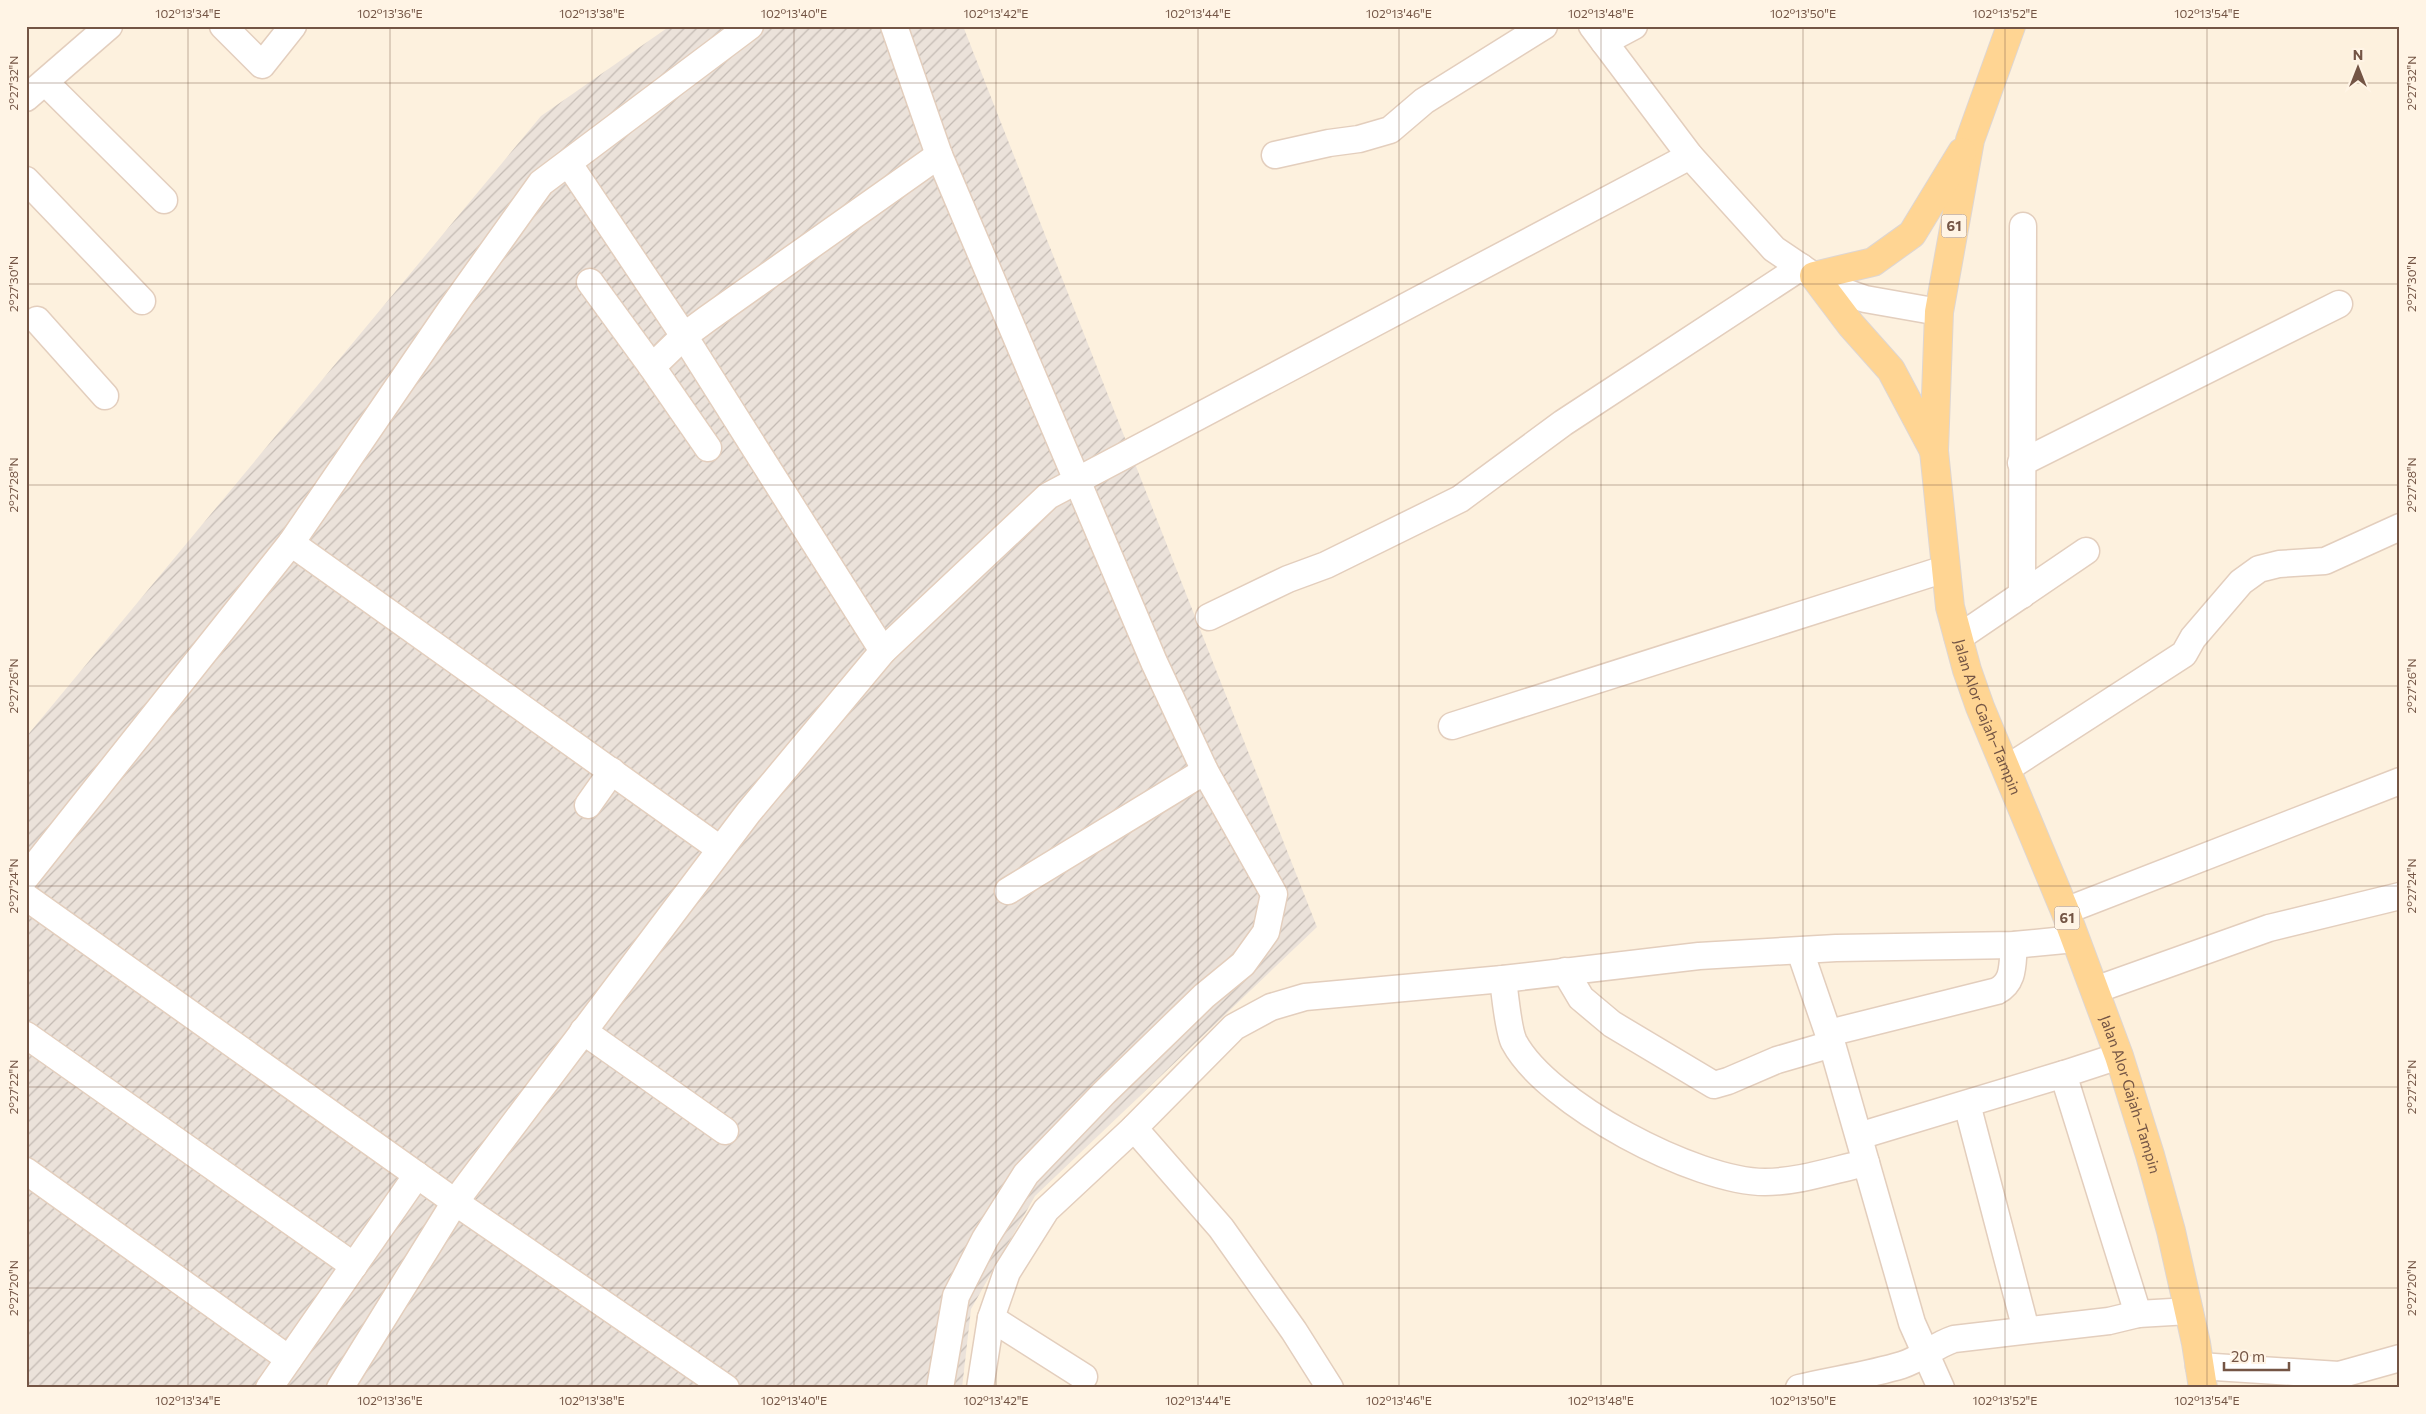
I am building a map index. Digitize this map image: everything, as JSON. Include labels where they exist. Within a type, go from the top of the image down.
[{"type":"main road","name":"Jalan Alor Gajah–Tampin","points":[[2011,26],[1970,140],[1939,312],[1934,451],[1950,607],[1977,698],[2065,911],[2119,1056],[2155,1174],[2189,1311],[2201,1377]]},
{"type":"main road","points":[[1807,272],[1873,262],[1912,234],[1970,140]]},
{"type":"main road","points":[[1807,272],[1891,370],[1934,451]]},
{"type":"street","points":[[109,26],[36,90],[164,200]]},
{"type":"street","points":[[223,26],[262,64],[294,26]]},
{"type":"street","points":[[26,877],[291,543],[451,309],[541,183],[569,164],[750,26]]},
{"type":"street","points":[[894,26],[938,154],[1078,479],[1154,662],[1204,771],[1274,894],[1266,932],[1243,964],[1190,1010],[1104,1093],[1026,1174],[985,1239],[956,1296],[940,1388]]},
{"type":"street","points":[[1275,155],[1329,143],[1359,139],[1390,130],[1424,101],[1544,26]]},
{"type":"street","points":[[1634,26],[1598,34],[1690,156],[1774,249],[1807,272],[1864,299],[1939,312]]},
{"type":"street","points":[[652,367],[684,336],[938,154]]},
{"type":"street","points":[[340,1388],[455,1202],[720,849],[883,651],[1048,496],[1690,156]]},
{"type":"street","points":[[569,164],[684,336],[883,651]]},
{"type":"street","points":[[26,180],[142,301]]},
{"type":"street","points":[[2022,595],[2023,226]]},
{"type":"street","points":[[1209,617],[1288,579],[1326,565],[1460,499],[1563,423],[1807,272]]},
{"type":"street","points":[[590,282],[708,448]]},
{"type":"street","points":[[2021,463],[2339,304]]},
{"type":"street","points":[[30,320],[105,396]]},
{"type":"street","points":[[2006,769],[2184,654],[2193,638],[2241,582],[2259,569],[2279,564],[2325,561],[2400,527]]},
{"type":"street","points":[[291,543],[720,849]]},
{"type":"street","points":[[1958,638],[2086,551]]},
{"type":"street","points":[[1452,726],[1945,569]]},
{"type":"street","points":[[588,805],[612,771]]},
{"type":"street","points":[[1008,890],[1204,771]]},
{"type":"street","points":[[2065,911],[2400,781]]},
{"type":"street","points":[[2095,990],[2269,928],[2400,896]]},
{"type":"street","points":[[26,897],[455,1202],[726,1388]]},
{"type":"street","points":[[946,1353],[982,1375],[991,1318],[1007,1272],[1046,1210],[1134,1128],[1234,1028],[1271,1007],[1305,997],[1502,979],[1699,956],[1836,948],[2014,945],[2075,939]]},
{"type":"street","points":[[1565,972],[1581,998],[1612,1024],[1714,1085],[1830,1039],[2004,988],[2010,981],[2014,945]]},
{"type":"street","points":[[1800,951],[1830,1039],[1912,1323],[1941,1388]]},
{"type":"street","points":[[1502,979],[1514,1041],[1540,1074],[1590,1116],[1684,1164],[1731,1179],[1766,1182],[1866,1163]]},
{"type":"street","points":[[584,1031],[725,1131]]},
{"type":"street","points":[[26,1035],[354,1266]]},
{"type":"street","points":[[1859,1136],[2119,1056]]},
{"type":"street","points":[[2064,1074],[2138,1314]]},
{"type":"street","points":[[1967,1104],[2026,1330]]},
{"type":"street","points":[[1134,1128],[1221,1228],[1294,1331],[1330,1388]]},
{"type":"street","points":[[26,1171],[289,1359]]},
{"type":"street","points":[[268,1388],[417,1175]]},
{"type":"street","points":[[1812,1386],[1904,1364],[1939,1344],[1954,1339],[2109,1320],[2138,1314],[2189,1311]]},
{"type":"street","points":[[991,1318],[1084,1376]]},
{"type":"street","points":[[2282,1388],[2400,1358]]},
{"type":"street","points":[[2201,1377],[2339,1375]]},
{"type":"shaded area","points":[[670,26],[963,26],[1317,927],[1035,1196],[971,1309],[962,1388],[26,1388],[26,737],[541,116]]}]
